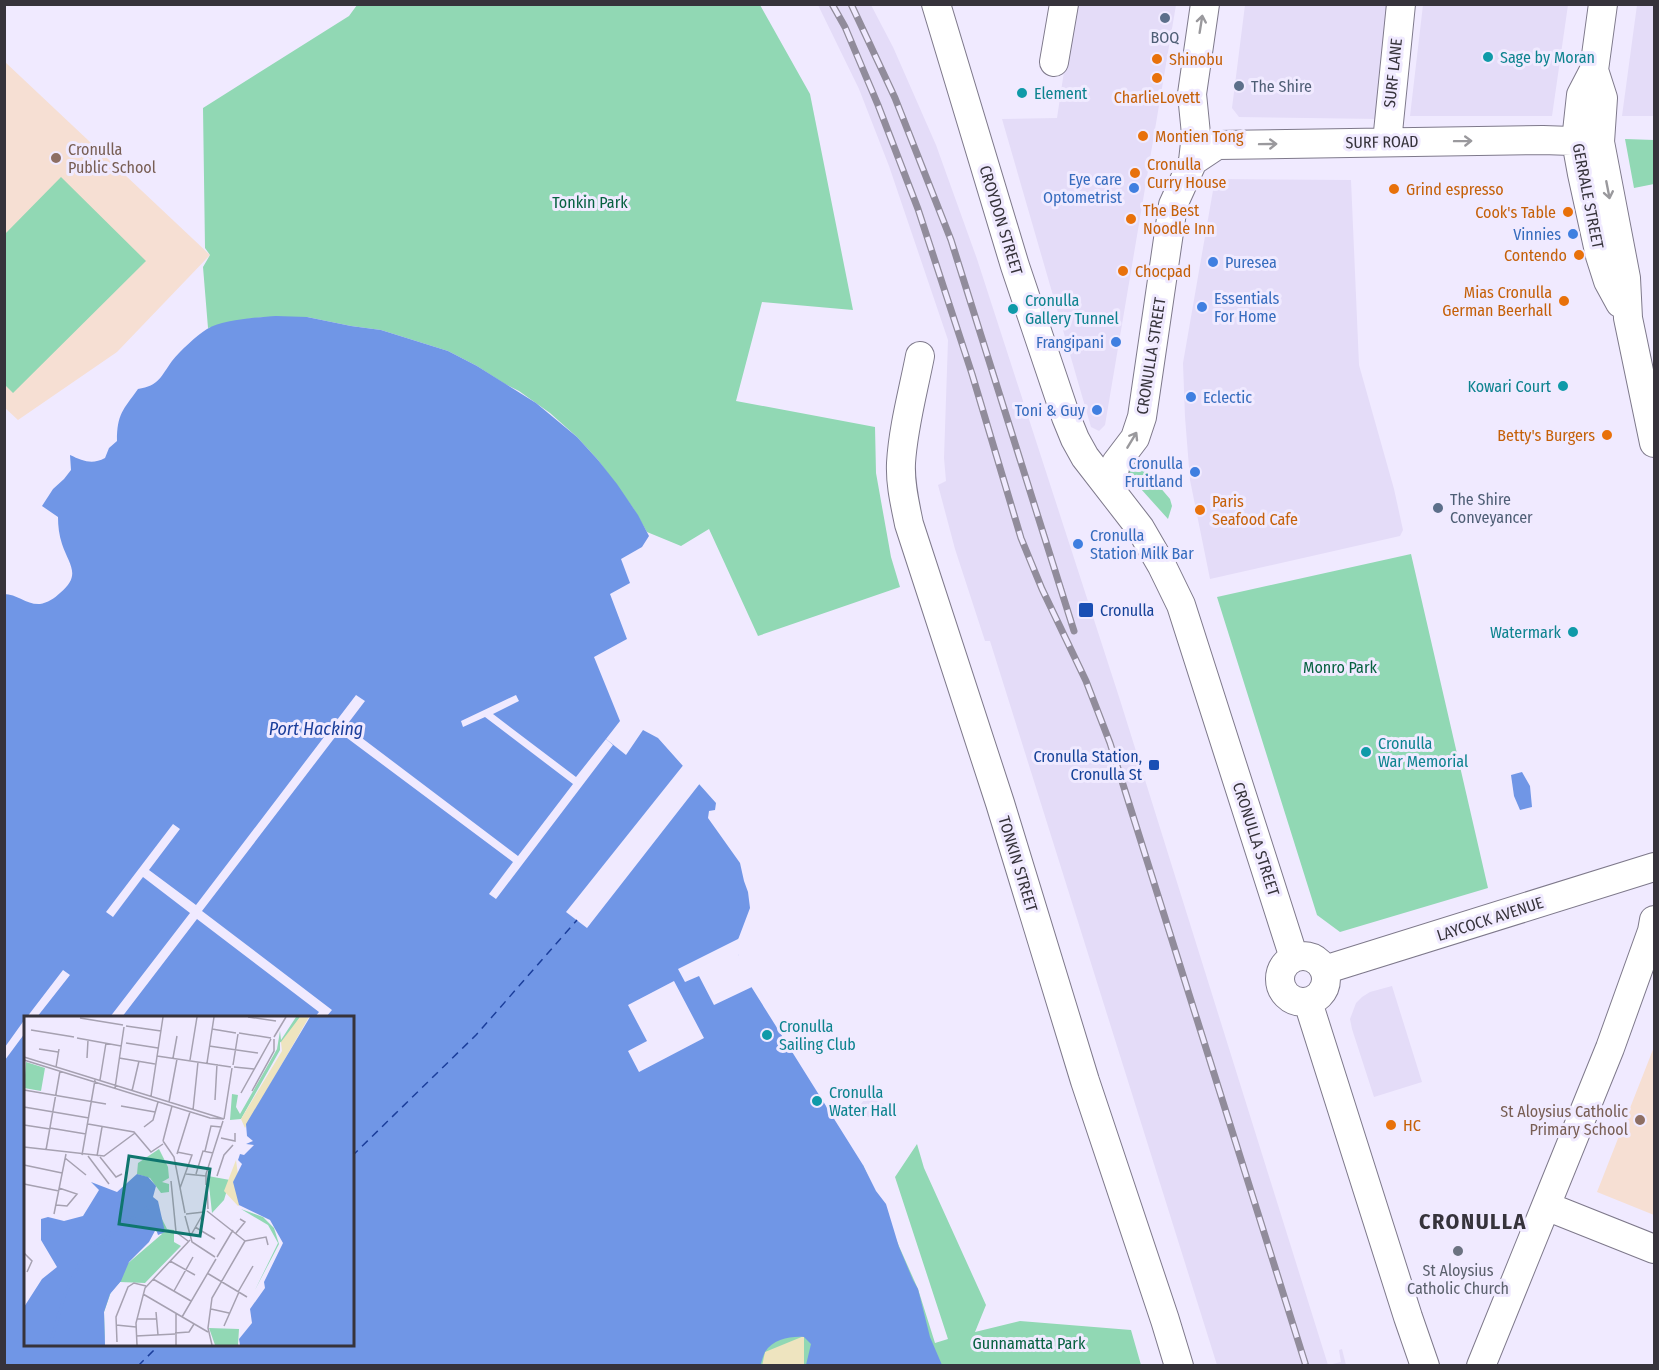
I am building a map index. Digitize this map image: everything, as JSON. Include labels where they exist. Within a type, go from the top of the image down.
[{"type":"street","name":"CROYDON STREET","points":[[936,4],[1012,254],[1066,417],[1085,457],[1113,493]]},
{"type":"street","points":[[1054,62],[1064,4]]},
{"type":"street","name":"CRONULLA STREET","points":[[1204,4],[1192,94],[1196,134],[1193,161],[1173,205],[1142,417],[1135,438],[1116,463],[1113,493],[1144,535],[1181,605],[1294,958]]},
{"type":"street","name":"SURF LANE","points":[[1387,142],[1401,4]]},
{"type":"street","name":"GERRALE STREET","points":[[1603,4],[1594,70],[1581,95],[1588,142],[1582,174],[1600,256],[1608,281],[1628,318],[1654,443]]},
{"type":"street","name":"SURF ROAD","points":[[1193,161],[1217,145],[1588,142]]},
{"type":"street","name":"TONKIN STREET","points":[[920,356],[903,439],[901,465],[902,491],[909,524],[1000,803],[1085,1081],[1179,1365]]},
{"type":"street","name":"LAYCOCK AVENUE","points":[[1324,970],[1654,867]]},
{"type":"street","points":[[1481,1365],[1610,1048],[1654,920]]},
{"type":"street","points":[[1309,957],[1321,964],[1324,970],[1326,983],[1324,989],[1315,999],[1308,1002],[1294,1000],[1283,990],[1281,975],[1283,968],[1294,958],[1309,957]]},
{"type":"street","points":[[1308,1002],[1425,1365]]},
{"type":"street","points":[[1546,1206],[1654,1249]]},
{"type":"shaded area","points":[[818,5],[871,5],[893,47],[936,145],[977,259],[1120,700],[1328,1365],[1217,1365],[990,641],[985,641],[955,549],[938,485],[946,481],[944,458],[948,340],[889,166],[859,89]]},
{"type":"shaded area","points":[[1074,5],[1176,5],[1105,425],[1099,431],[1091,427],[1002,119],[1057,118]]},
{"type":"shaded area","points":[[1245,5],[1395,5],[1380,119],[1239,117],[1232,108]]},
{"type":"shaded area","name":"Sage by Moran","points":[[1423,5],[1568,5],[1552,116],[1410,116]]},
{"type":"shaded area","points":[[1637,5],[1654,5],[1654,116],[1622,116]]},
{"type":"shaded area","name":"Cronulla Public School","points":[[4,61],[210,255],[117,352],[18,420],[4,407]]},
{"type":"shaded area","points":[[1215,179],[1351,180],[1359,365],[1394,489],[1403,530],[1400,536],[1210,579],[1190,480],[1183,363]]},
{"type":"shaded area","points":[[1392,986],[1422,1082],[1374,1097],[1350,1019],[1356,1003],[1362,997],[1370,992]]},
{"type":"shaded area","name":"St Aloysius Catholic Primary School","points":[[1654,1047],[1654,1215],[1597,1192]]},
{"type":"shaded area","points":[[866,1097],[890,1106],[889,1117],[868,1117],[861,1104]]},
{"type":"shaded area","points":[[1342,1349],[1346,1365],[1328,1365],[1341,1362],[1339,1350]]},
{"type":"green space","name":"Tonkin Park","points":[[357,5],[760,5],[810,94],[853,310],[762,302],[736,401],[875,427],[876,473],[891,557],[900,587],[758,636],[709,529],[681,546],[647,532],[633,508],[598,460],[577,437],[550,413],[477,366],[448,351],[381,330],[307,317],[264,317],[208,328],[203,267],[210,255],[205,248],[203,108],[349,16]]},
{"type":"green space","points":[[1625,139],[1654,140],[1654,184],[1634,188]]},
{"type":"green space","points":[[61,177],[146,261],[13,393],[5,385],[5,234]]},
{"type":"green space","points":[[1135,458],[1170,499],[1172,506],[1168,519],[1128,477],[1127,472]]},
{"type":"green space","name":"Monro Park","points":[[1411,554],[1488,888],[1340,932],[1317,915],[1217,597]]},
{"type":"green space","name":"Gunnamatta Park","points":[[917,1144],[924,1168],[986,1305],[975,1332],[1020,1321],[1131,1330],[1141,1365],[714,1365],[863,1165],[918,1289],[935,1343],[948,1339],[895,1177]]},
{"type":"sand","points":[[804,1336],[804,1365],[762,1366],[765,1352]]},
{"type":"water","name":"Port Hacking","points":[[276,316],[307,317],[381,330],[448,351],[477,366],[536,403],[577,437],[617,484],[638,515],[649,536],[642,547],[621,559],[630,583],[610,594],[627,639],[594,657],[620,721],[606,739],[626,755],[643,730],[658,738],[716,803],[715,810],[709,811],[708,818],[740,863],[748,892],[750,908],[736,945],[742,972],[886,1204],[899,1247],[918,1289],[930,1337],[942,1365],[806,1365],[811,1344],[804,1337],[799,1337],[783,1339],[773,1344],[765,1352],[760,1366],[5,1366],[4,594],[40,604],[56,597],[67,587],[71,581],[72,570],[61,541],[58,517],[42,506],[53,489],[71,470],[70,455],[88,461],[105,458],[109,448],[117,441],[118,424],[122,413],[138,389],[155,383],[179,353],[203,332],[221,323]]},
{"type":"water","points":[[1522,772],[1530,786],[1532,807],[1520,810],[1514,796],[1511,775]]},
{"type":"pier","points":[[356,695],[365,701],[346,726],[518,856],[573,784],[485,717],[463,727],[461,721],[516,695],[519,701],[493,714],[576,777],[606,739],[613,745],[496,899],[489,894],[513,862],[339,732],[202,911],[332,1010],[327,1016],[316,1016],[319,1012],[197,919],[123,1016],[111,1016],[190,913],[143,877],[113,917],[106,912],[173,824],[180,829],[149,870],[196,905]]},
{"type":"pier","points":[[685,763],[701,782],[587,928],[566,912]]},
{"type":"pier","points":[[742,937],[738,953],[744,971],[754,986],[714,1005],[699,976],[685,982],[678,969]]},
{"type":"pier","points":[[63,970],[70,975],[38,1016],[28,1016]]},
{"type":"pier","points":[[674,981],[704,1038],[639,1072],[628,1051],[647,1041],[628,1005]]},
{"type":"pier","points":[[24,1020],[24,1034],[5,1060],[5,1047]]},
{"type":"ferry route","points":[[354,1154],[476,1035],[577,920]]},
{"type":"ferry route","points":[[138,1366],[158,1346]]},
{"type":"railway","points":[[832,4],[845,27],[878,105],[918,209],[972,374],[1021,538],[1042,589],[1086,681],[1110,743],[1306,1366]]},
{"type":"railway","points":[[851,4],[895,98],[951,240],[1074,631]]},
{"type":"place","name":"BOQ","points":[[1165,18]]},
{"type":"place","name":"Sage by Moran","points":[[1488,57]]},
{"type":"place","name":"Shinobu","points":[[1157,59]]},
{"type":"place","name":"CharlieLovett","points":[[1157,78]]},
{"type":"place","name":"The Shire","points":[[1239,86]]},
{"type":"place","name":"Element","points":[[1022,93]]},
{"type":"place","name":"Montien Tong","points":[[1143,136]]},
{"type":"place","name":"Cronulla Public School","points":[[56,158]]},
{"type":"place","name":"Cronulla Curry House","points":[[1135,173]]},
{"type":"place","name":"Eye care Optometrist","points":[[1134,188]]},
{"type":"place","name":"Grind espresso","points":[[1394,189]]},
{"type":"place","name":"Cook's Table","points":[[1568,212]]},
{"type":"place","name":"The Best Noodle Inn","points":[[1131,219]]},
{"type":"place","name":"Vinnies","points":[[1573,234]]},
{"type":"place","name":"Contendo","points":[[1579,255]]},
{"type":"place","name":"Puresea","points":[[1213,262]]},
{"type":"place","name":"Chocpad","points":[[1123,271]]},
{"type":"place","name":"Mias Cronulla German Beerhall","points":[[1564,301]]},
{"type":"place","name":"Essentials For Home","points":[[1202,307]]},
{"type":"place","name":"Cronulla Gallery Tunnel","points":[[1013,309]]},
{"type":"place","name":"Frangipani","points":[[1116,342]]},
{"type":"place","name":"Kowari Court","points":[[1563,386]]},
{"type":"place","name":"Eclectic","points":[[1191,397]]},
{"type":"place","name":"Toni & Guy","points":[[1097,410]]},
{"type":"place","name":"Betty's Burgers","points":[[1607,435]]},
{"type":"place","name":"Cronulla Fruitland","points":[[1195,472]]},
{"type":"place","name":"The Shire Conveyancer","points":[[1438,508]]},
{"type":"place","name":"Paris Seafood Cafe","points":[[1200,510]]},
{"type":"place","name":"Cronulla Station Milk Bar","points":[[1078,544]]},
{"type":"place","name":"Cronulla","points":[[1086,610]]},
{"type":"place","name":"Watermark","points":[[1573,632]]},
{"type":"place","name":"Cronulla War Memorial","points":[[1366,752]]},
{"type":"place","name":"Cronulla Station, Cronulla St","points":[[1154,765]]},
{"type":"place","name":"Cronulla Sailing Club","points":[[767,1035]]},
{"type":"place","name":"Cronulla Water Hall","points":[[817,1101]]},
{"type":"place","name":"St Aloysius Catholic Primary School","points":[[1640,1120]]},
{"type":"place","name":"HC","points":[[1391,1125]]},
{"type":"place","name":"St Aloysius Catholic Church","points":[[1458,1251]]},
{"type":"district","name":"CRONULLA","points":[[1473,1221]]}]
